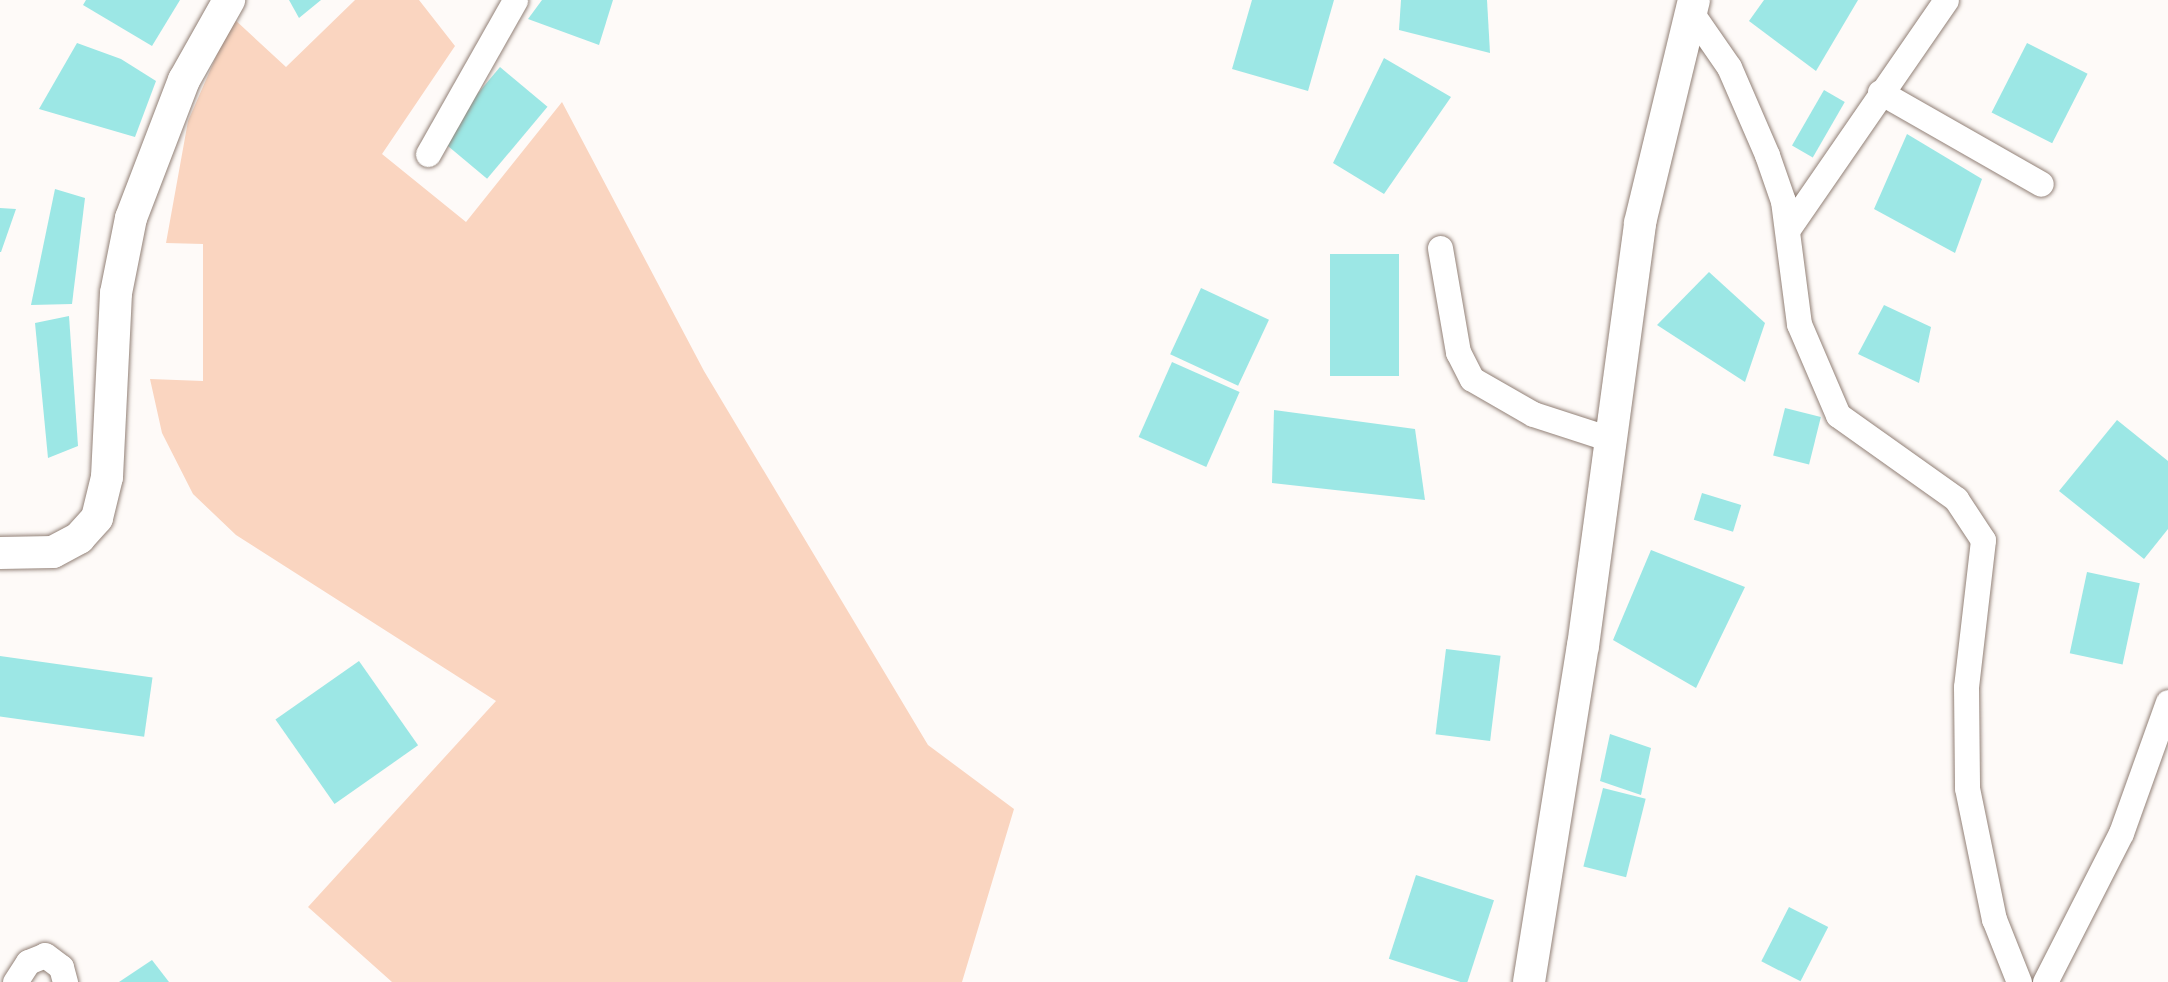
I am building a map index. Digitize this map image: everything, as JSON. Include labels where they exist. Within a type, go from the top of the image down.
[{"type":"street","points":[[0,554],[53,552],[79,538],[97,518],[107,477],[116,293],[130,218],[184,80],[228,0]]},
{"type":"street","points":[[428,154],[515,0]]},
{"type":"street","points":[[1788,229],[1946,0]]},
{"type":"street","points":[[1693,8],[1746,101],[1788,229],[1800,324],[1838,415],[1956,499],[1982,540],[1966,687],[1967,788],[1994,919],[2019,982]]},
{"type":"street","points":[[1529,982],[1646,190],[1693,8]]},
{"type":"street","points":[[1880,92],[2040,184]]},
{"type":"street","points":[[1440,248],[1458,352],[1472,380],[1533,414],[1610,439]]},
{"type":"street","points":[[2045,982],[2121,833],[2168,702]]},
{"type":"street","points":[[15,982],[28,962],[45,955],[60,967],[65,982]]},
{"type":"shaded area","points":[[355,0],[419,0],[455,46],[382,154],[466,222],[562,102],[704,371],[928,745],[1014,809],[962,982],[392,982],[308,907],[496,701],[236,535],[193,494],[162,433],[150,379],[203,381],[203,244],[166,243],[188,121],[233,18],[286,67]]},
{"type":"building","points":[[86,0],[180,0],[152,46],[83,5]]},
{"type":"building","points":[[289,0],[321,0],[299,18]]},
{"type":"building","points":[[542,0],[613,0],[599,45],[528,19]]},
{"type":"building","points":[[1252,0],[1334,0],[1308,91],[1232,69]]},
{"type":"building","points":[[1401,0],[1487,0],[1490,53],[1399,30]]},
{"type":"building","points":[[1764,0],[1858,0],[1816,71],[1749,21]]},
{"type":"building","points":[[77,43],[121,59],[156,81],[135,137],[39,109]]},
{"type":"building","points":[[2027,43],[2088,74],[2052,143],[1992,112]]},
{"type":"building","points":[[1384,58],[1451,97],[1384,194],[1333,163]]},
{"type":"building","points":[[500,67],[547,107],[487,179],[440,139]]},
{"type":"building","points":[[1824,90],[1845,102],[1813,157],[1792,145]]},
{"type":"building","points":[[1907,134],[1982,179],[1955,253],[1874,209]]},
{"type":"building","points":[[55,189],[85,198],[72,304],[31,305]]},
{"type":"building","points":[[0,208],[16,209],[1,252],[0,252]]},
{"type":"building","points":[[1330,254],[1399,254],[1399,376],[1330,376]]},
{"type":"building","points":[[1709,272],[1765,323],[1745,382],[1657,325]]},
{"type":"building","points":[[1201,288],[1269,320],[1238,386],[1170,354]]},
{"type":"building","points":[[1884,305],[1931,327],[1919,383],[1858,354]]},
{"type":"building","points":[[69,316],[78,446],[48,458],[35,323]]},
{"type":"building","points":[[1172,362],[1240,392],[1206,467],[1139,437]]},
{"type":"building","points":[[1785,408],[1821,417],[1809,464],[1773,456]]},
{"type":"building","points":[[1274,410],[1415,429],[1425,500],[1272,483]]},
{"type":"building","points":[[2117,420],[2168,461],[2168,529],[2144,559],[2059,491]]},
{"type":"building","points":[[1702,493],[1741,505],[1733,532],[1694,520]]},
{"type":"building","points":[[1651,550],[1745,587],[1696,688],[1613,640]]},
{"type":"building","points":[[2087,572],[2140,583],[2123,664],[2070,653]]},
{"type":"building","points":[[1446,649],[1501,656],[1490,741],[1436,734]]},
{"type":"building","points":[[0,656],[153,677],[144,737],[0,717]]},
{"type":"building","points":[[359,661],[418,745],[335,804],[275,720]]},
{"type":"building","points":[[1610,734],[1651,748],[1641,795],[1600,781]]},
{"type":"building","points":[[1603,788],[1646,799],[1626,877],[1583,867]]},
{"type":"building","points":[[1416,875],[1494,900],[1467,982],[1389,959]]},
{"type":"building","points":[[1789,907],[1828,927],[1801,981],[1761,961]]},
{"type":"building","points":[[152,960],[169,982],[119,982]]}]
